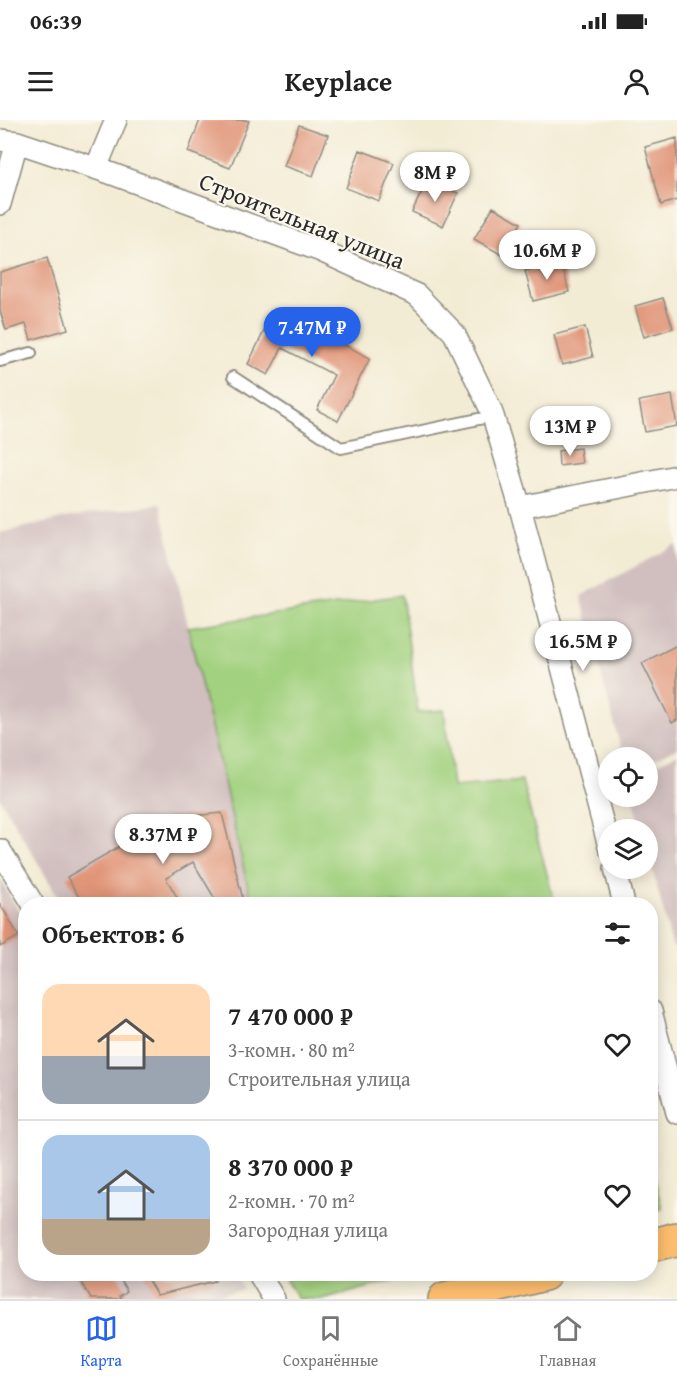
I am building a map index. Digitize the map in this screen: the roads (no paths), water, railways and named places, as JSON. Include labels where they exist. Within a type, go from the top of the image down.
[{"type":"main road","points":[[658,1244],[677,1239]]},
{"type":"main road","points":[[445,1299],[516,1281]]},
{"type":"street","points":[[96,168],[116,120]]},
{"type":"street","points":[[0,204],[8,141]]},
{"type":"street","name":"Строительная улица","points":[[8,141],[96,168],[321,251],[417,295],[454,333],[493,416],[520,507],[601,819]]},
{"type":"street","points":[[520,507],[677,476]]},
{"type":"street","points":[[0,850],[29,897]]},
{"type":"street","points":[[618,879],[622,897]]},
{"type":"street","points":[[658,1038],[677,1113]]},
{"type":"street","points":[[263,1281],[274,1299]]},
{"type":"lane","points":[[0,361],[31,353]]},
{"type":"lane","points":[[232,377],[340,448],[493,416]]}]
